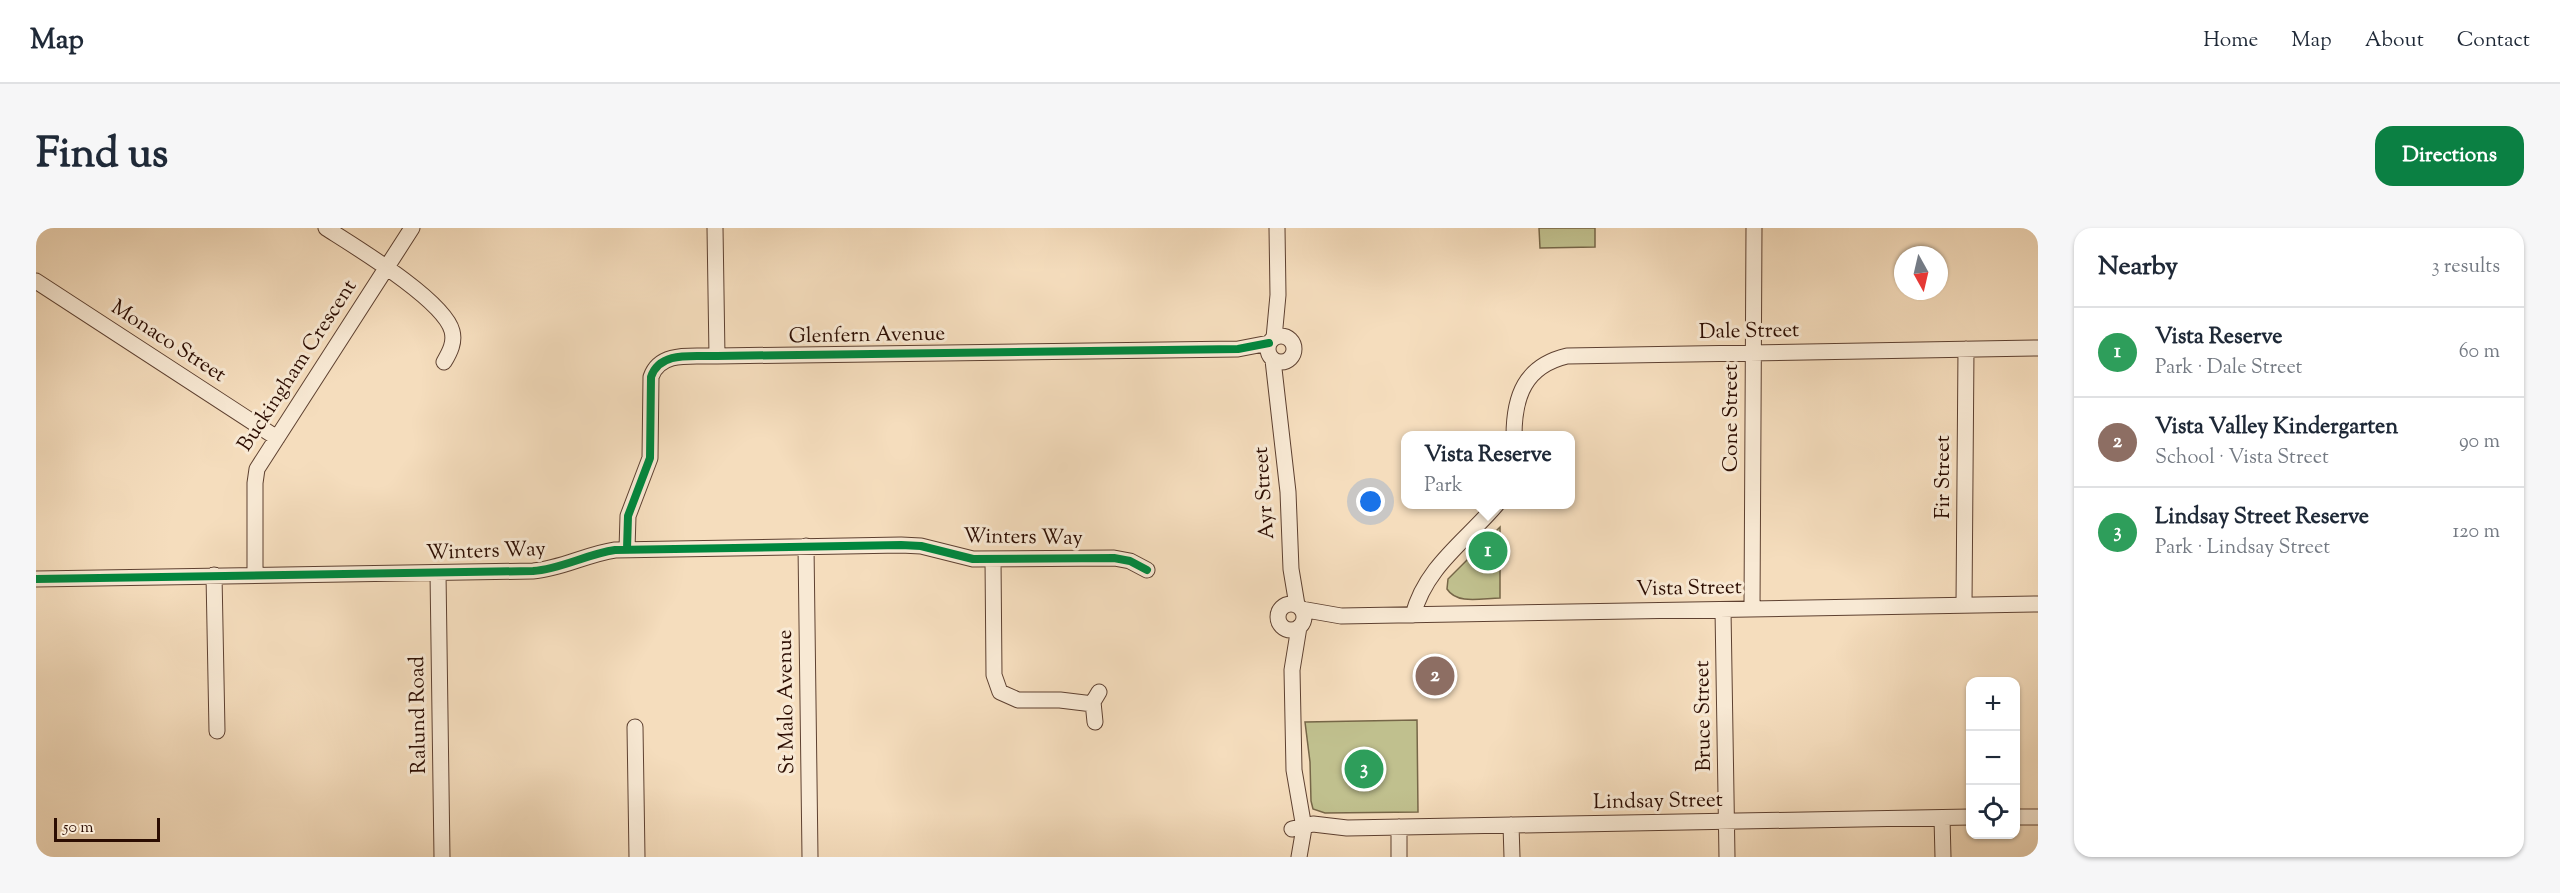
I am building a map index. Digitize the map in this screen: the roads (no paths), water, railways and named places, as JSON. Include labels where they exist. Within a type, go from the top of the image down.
[{"type":"street","points":[[326,228],[386,268],[434,306],[449,323],[453,342],[444,362]]},
{"type":"street","name":"Buckingham Crescent","points":[[255,574],[255,477],[257,469],[412,228]]},
{"type":"street","points":[[715,228],[717,356]]},
{"type":"street","name":"Ayr Street","points":[[1277,228],[1278,295],[1272,349],[1288,492],[1294,617],[1292,670],[1294,770],[1290,802],[1300,829],[1299,857]]},
{"type":"street","name":"Cone Street","points":[[1752,609],[1754,228]]},
{"type":"street","name":"Monaco Street","points":[[36,281],[277,438]]},
{"type":"street","name":"Ayr Street","points":[[1278,295],[1292,350],[1284,380],[1280,413]]},
{"type":"street","points":[[1272,349],[1282,336],[1292,350]]},
{"type":"street","name":"Dale Street","points":[[1514,431],[1517,401],[1524,385],[1538,369],[1557,359],[1578,355],[2038,348]]},
{"type":"street","name":"Glenfern Avenue","points":[[627,549],[628,516],[650,458],[652,372],[667,359],[717,356],[1272,349],[1281,362],[1292,350]]},
{"type":"street","name":"Fir Street","points":[[1964,605],[1966,349]]},
{"type":"street","points":[[1413,615],[1420,596],[1438,564],[1492,509]]},
{"type":"street","name":"Winters Way","points":[[36,579],[543,570],[592,555],[627,549],[912,545],[962,557],[993,559],[1114,558],[1130,561],[1147,570]]},
{"type":"street","name":"St Malo Avenue","points":[[806,546],[810,857]]},
{"type":"street","points":[[993,559],[994,675],[1000,692],[1018,700],[1096,698],[1095,722]]},
{"type":"street","name":"Ralund Road","points":[[438,573],[442,857]]},
{"type":"street","points":[[214,575],[217,731]]},
{"type":"street","name":"Vista Street","points":[[1294,617],[2038,604]]},
{"type":"street","name":"Bruce Street","points":[[1723,610],[1727,857]]},
{"type":"street","points":[[634,727],[637,857]]},
{"type":"street","name":"Lindsay Street","points":[[1300,829],[1966,817]]},
{"type":"street","points":[[2020,817],[2038,817]]},
{"type":"street","points":[[1942,818],[1943,857]]},
{"type":"street","points":[[1511,825],[1512,857]]},
{"type":"street","points":[[1399,827],[1399,857]]},
{"type":"street","name":"Ayr Street","points":[[1290,857],[1300,829]]},
{"type":"place","name":"Vista Reserve","points":[[1488,551]]},
{"type":"place","name":"Vista Valley Kindergarten","points":[[1435,676]]},
{"type":"place","name":"Lindsay Street Reserve","points":[[1364,769]]}]
